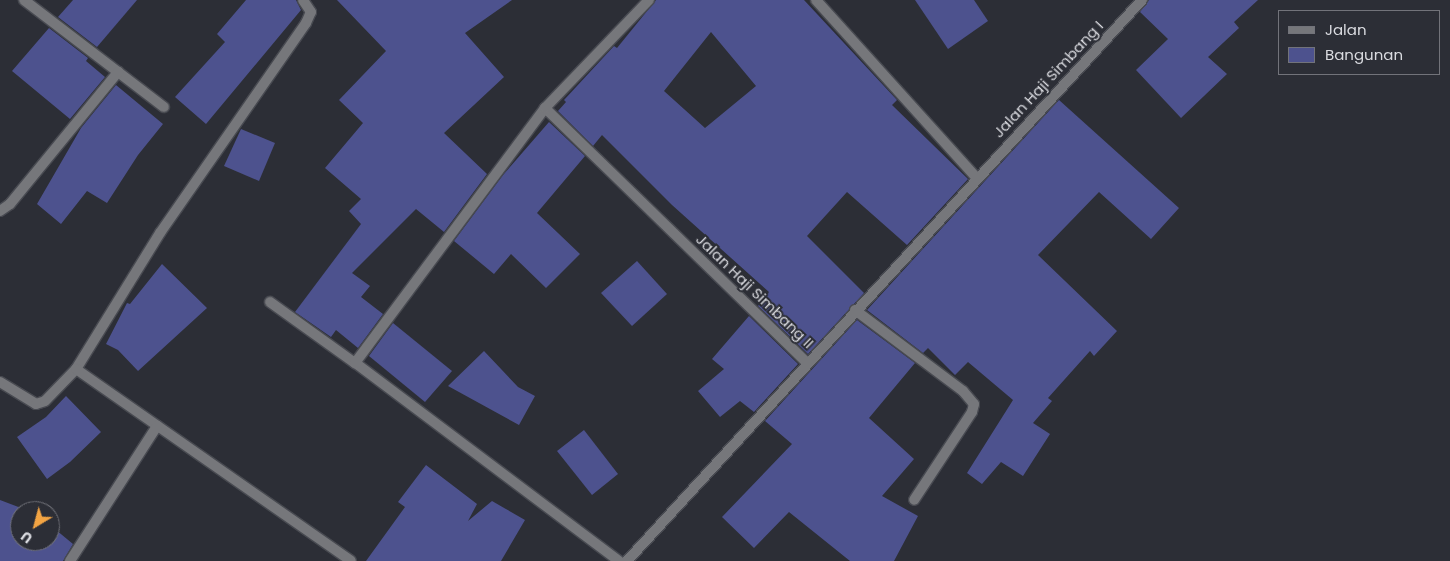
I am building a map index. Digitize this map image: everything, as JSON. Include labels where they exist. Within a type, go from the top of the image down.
[{"type":"street","points":[[24,0],[164,107]]},
{"type":"street","points":[[0,382],[36,404],[45,401],[76,369],[160,233],[306,23],[311,12],[303,0]]},
{"type":"street","points":[[355,363],[546,108],[649,0]]},
{"type":"street","points":[[816,0],[977,178]]},
{"type":"street","name":"Jalan Haji Simbang I","points":[[977,178],[1142,0]]},
{"type":"street","points":[[0,211],[10,204],[118,72]]},
{"type":"street","name":"Jalan Haji Simbang II","points":[[546,108],[807,363],[977,178]]},
{"type":"street","points":[[270,302],[355,363],[619,561]]},
{"type":"street","points":[[855,310],[964,391],[974,404],[972,412],[914,500]]},
{"type":"street","points":[[627,561],[807,363]]},
{"type":"street","points":[[76,369],[351,561]]},
{"type":"street","points":[[70,561],[157,426]]},
{"type":"building","points":[[73,0],[137,0],[97,47],[58,17]]},
{"type":"building","points":[[246,0],[296,0],[301,10],[206,124],[175,97],[225,42],[217,34]]},
{"type":"building","points":[[337,0],[512,0],[465,33],[504,77],[444,133],[487,174],[444,232],[416,209],[352,273],[370,286],[361,297],[383,314],[358,348],[336,330],[331,337],[295,312],[361,224],[349,211],[361,199],[325,168],[363,123],[339,100],[386,51]]},
{"type":"building","points":[[656,0],[804,0],[897,100],[892,105],[968,179],[907,245],[847,192],[807,236],[864,293],[808,354],[758,306],[769,292],[672,205],[602,135],[593,146],[558,111],[566,102],[564,100],[614,46],[617,48]],"holes":[[[711,32],[756,86],[705,128],[664,91]]]},
{"type":"building","points":[[915,0],[974,0],[988,21],[948,49]]},
{"type":"building","points":[[1149,0],[1258,0],[1234,22],[1239,28],[1208,57],[1227,74],[1181,118],[1136,70],[1168,39],[1140,12]]},
{"type":"building","points":[[49,28],[88,58],[86,61],[105,77],[70,119],[12,71]]},
{"type":"building","points":[[116,85],[163,124],[138,155],[107,203],[87,191],[61,224],[37,204],[81,128]]},
{"type":"building","points":[[1059,100],[1179,208],[1151,239],[1099,192],[1038,255],[1117,331],[1094,356],[1090,351],[1048,398],[1052,401],[1033,423],[1050,434],[1023,476],[1001,462],[982,484],[967,473],[1013,400],[968,362],[955,375],[928,348],[923,353],[867,310]]},
{"type":"building","points":[[549,122],[585,156],[537,213],[580,254],[546,288],[511,254],[494,274],[454,241],[503,175]]},
{"type":"building","points":[[241,129],[275,143],[259,181],[224,166]]},
{"type":"building","points":[[637,261],[667,294],[632,326],[601,293]]},
{"type":"building","points":[[162,264],[207,308],[138,371],[118,350],[106,344],[127,303],[130,304]]},
{"type":"building","points":[[749,316],[798,364],[754,412],[740,401],[720,417],[698,391],[724,369],[712,359]]},
{"type":"building","points":[[857,320],[915,363],[869,418],[914,459],[882,496],[918,516],[894,561],[850,561],[789,512],[754,548],[722,517],[792,444],[765,421]]},
{"type":"building","points":[[393,323],[452,371],[425,402],[369,356]]},
{"type":"building","points":[[484,351],[518,387],[535,396],[519,425],[448,386]]},
{"type":"building","points":[[66,396],[101,432],[70,462],[47,479],[17,437],[46,417]]},
{"type":"building","points":[[584,430],[618,474],[592,495],[557,451]]},
{"type":"building","points":[[426,465],[477,504],[468,521],[492,501],[525,520],[501,561],[366,561],[405,507],[398,502]]},
{"type":"building","points":[[0,500],[10,504],[10,551],[60,551],[60,533],[73,544],[63,561],[0,561]]}]
